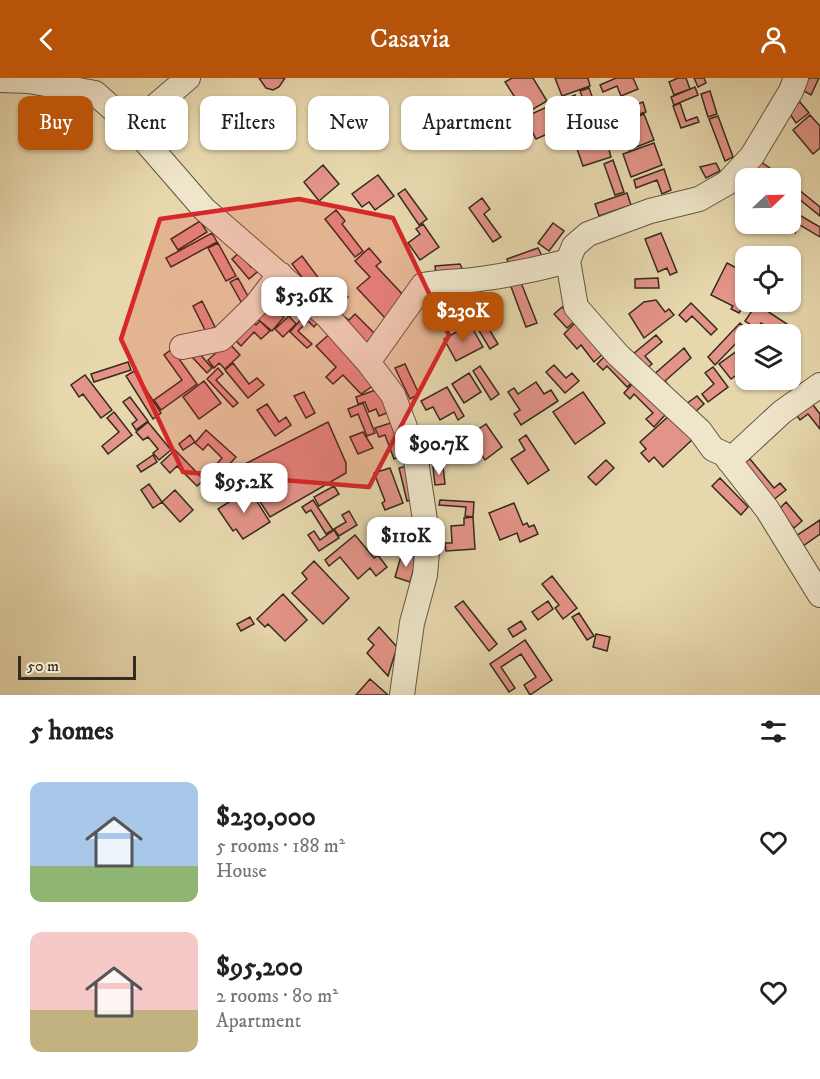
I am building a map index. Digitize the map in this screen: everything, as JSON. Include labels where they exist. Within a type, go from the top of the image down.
[{"type":"street","points":[[167,96],[188,78]]},
{"type":"street","points":[[796,78],[791,92],[752,156],[727,183],[699,199],[650,211],[588,234],[574,246],[568,261],[576,307],[618,355],[700,431],[713,449],[724,454],[767,509],[820,596]]},
{"type":"street","points":[[0,80],[28,81],[95,93],[105,102]]},
{"type":"street","points":[[153,150],[204,209],[327,316],[368,362],[393,395],[415,454],[428,540],[425,575],[412,623],[402,695]]},
{"type":"street","points":[[368,362],[423,285],[447,280],[479,280],[568,261]]},
{"type":"street","points":[[182,347],[221,339],[256,305],[280,273]]},
{"type":"street","points":[[729,460],[782,412],[820,385]]},
{"type":"highlighted area","points":[[299,199],[393,218],[449,335],[369,487],[183,472],[121,339],[160,219]]},
{"type":"building","points":[[259,78],[285,78],[279,87],[273,90],[266,88]]},
{"type":"building","points":[[512,78],[533,78],[545,98],[545,102],[533,109],[533,96],[514,96],[505,82]]},
{"type":"building","points":[[555,78],[588,78],[590,86],[562,96]]},
{"type":"building","points":[[616,78],[633,78],[638,89],[621,96],[617,86],[603,92],[600,85]]},
{"type":"building","points":[[678,78],[686,78],[690,89],[674,95],[669,82]]},
{"type":"building","points":[[694,78],[704,78],[706,83],[698,87]]},
{"type":"building","points":[[808,78],[819,78],[811,95],[802,90]]},
{"type":"building","points":[[695,87],[698,95],[674,105],[671,97]]},
{"type":"building","points":[[589,88],[592,96],[582,96],[580,91]]},
{"type":"building","points":[[710,91],[717,114],[708,117],[701,94]]},
{"type":"building","points":[[643,102],[646,112],[640,114],[640,103]]},
{"type":"building","points":[[800,102],[809,113],[796,123],[788,111]]},
{"type":"building","points":[[680,103],[686,121],[697,117],[699,122],[681,128],[673,106]]},
{"type":"building","points":[[545,108],[545,135],[536,139],[533,133],[533,113]]},
{"type":"building","points":[[644,114],[654,140],[640,146],[640,116]]},
{"type":"building","points":[[810,115],[820,126],[820,148],[813,154],[793,130]]},
{"type":"building","points":[[718,116],[733,157],[725,161],[709,119]]},
{"type":"building","points":[[654,143],[662,165],[631,177],[623,154],[640,150],[640,148]]},
{"type":"building","points":[[577,150],[609,150],[611,157],[583,166]]},
{"type":"building","points":[[613,160],[624,192],[615,195],[604,164]]},
{"type":"building","points":[[761,162],[770,168],[756,168]]},
{"type":"building","points":[[716,163],[720,171],[706,178],[700,167]]},
{"type":"building","points":[[323,165],[339,184],[319,201],[304,182]]},
{"type":"building","points":[[664,169],[671,190],[662,194],[657,180],[636,188],[634,180]]},
{"type":"building","points":[[378,175],[394,196],[375,210],[369,202],[362,207],[352,194]]},
{"type":"building","points":[[405,189],[427,219],[419,225],[398,194]]},
{"type":"building","points":[[801,192],[820,207],[820,216],[801,201]]},
{"type":"building","points":[[627,193],[631,205],[599,216],[595,204]]},
{"type":"building","points":[[482,198],[490,209],[484,214],[501,237],[493,242],[469,208]]},
{"type":"building","points":[[336,210],[345,221],[342,224],[363,251],[355,257],[325,219]]},
{"type":"building","points":[[801,216],[820,227],[820,237],[801,226]]},
{"type":"building","points":[[200,221],[207,232],[178,250],[171,239]]},
{"type":"building","points":[[553,223],[564,231],[549,251],[538,243]]},
{"type":"building","points":[[423,224],[439,247],[420,260],[408,243],[420,234],[416,229]]},
{"type":"building","points":[[212,233],[217,242],[171,267],[166,258]]},
{"type":"building","points":[[661,233],[677,272],[670,275],[667,268],[658,272],[645,239]]},
{"type":"building","points":[[218,243],[236,276],[226,281],[208,248]]},
{"type":"building","points":[[369,248],[381,262],[376,266],[406,298],[385,318],[357,288],[370,277],[355,261]]},
{"type":"building","points":[[538,248],[542,256],[510,268],[507,259]]},
{"type":"building","points":[[239,253],[251,267],[257,262],[262,268],[249,279],[232,259]]},
{"type":"building","points":[[302,256],[323,284],[313,292],[292,264]]},
{"type":"building","points":[[727,263],[735,267],[735,311],[731,309],[733,306],[711,295]]},
{"type":"building","points":[[460,264],[465,274],[436,274],[435,266]]},
{"type":"building","points":[[238,278],[250,300],[245,309],[230,282]]},
{"type":"building","points":[[658,278],[659,288],[635,288],[635,279]]},
{"type":"building","points":[[520,280],[537,323],[526,327],[510,284]]},
{"type":"building","points":[[332,281],[348,297],[335,310],[319,294]]},
{"type":"building","points":[[277,287],[295,306],[286,315],[267,297]]},
{"type":"building","points":[[474,295],[481,312],[472,316],[465,299]]},
{"type":"building","points":[[656,300],[665,312],[669,309],[674,315],[644,338],[629,314],[644,302]]},
{"type":"building","points":[[202,301],[215,327],[206,332],[193,306]]},
{"type":"building","points":[[266,301],[284,317],[272,331],[254,316]]},
{"type":"building","points":[[691,303],[717,329],[711,335],[692,316],[686,322],[679,315]]},
{"type":"building","points":[[562,307],[575,321],[567,328],[554,314]]},
{"type":"building","points":[[308,311],[319,321],[314,327],[308,321],[298,331],[312,344],[307,348],[290,332]]},
{"type":"building","points":[[751,312],[769,312],[787,324],[750,324],[745,321]]},
{"type":"building","points":[[355,314],[375,334],[365,344],[342,321],[345,317],[349,320]]},
{"type":"building","points":[[480,314],[498,344],[490,349],[472,319]]},
{"type":"building","points":[[289,316],[296,324],[283,337],[275,329]]},
{"type":"building","points":[[251,321],[256,325],[260,321],[270,331],[261,339],[254,332],[241,346],[234,339]]},
{"type":"building","points":[[577,321],[605,352],[594,362],[581,345],[577,349],[564,334]]},
{"type":"building","points":[[470,324],[483,347],[456,361],[444,339]]},
{"type":"building","points":[[735,328],[735,344],[715,365],[708,357]]},
{"type":"building","points":[[333,331],[377,383],[361,394],[343,375],[333,384],[326,377],[336,367],[316,346]]},
{"type":"building","points":[[656,335],[662,342],[645,356],[652,364],[646,369],[633,354]]},
{"type":"building","points":[[228,342],[240,355],[225,369],[219,363],[214,368],[208,360]]},
{"type":"building","points":[[684,348],[691,358],[665,381],[682,401],[651,377]]},
{"type":"building","points":[[172,349],[197,384],[161,410],[154,400],[182,380],[164,355]]},
{"type":"building","points":[[735,352],[735,376],[731,379],[719,364]]},
{"type":"building","points":[[199,353],[212,368],[207,373],[193,358]]},
{"type":"building","points":[[607,354],[634,381],[627,387],[607,366],[603,370],[597,364]]},
{"type":"building","points":[[128,362],[131,370],[94,382],[91,374]]},
{"type":"building","points":[[233,363],[249,384],[257,378],[264,385],[248,398],[225,370]]},
{"type":"building","points":[[405,364],[419,394],[410,399],[395,368]]},
{"type":"building","points":[[554,365],[566,378],[572,373],[579,381],[565,393],[546,372]]},
{"type":"building","points":[[480,366],[499,394],[491,400],[473,371]]},
{"type":"building","points":[[713,367],[728,387],[708,402],[702,394],[714,384],[705,373]]},
{"type":"building","points":[[218,368],[223,374],[216,380],[238,403],[233,407],[207,379]]},
{"type":"building","points":[[134,371],[161,413],[153,419],[126,376]]},
{"type":"building","points":[[469,373],[481,392],[464,403],[452,384]]},
{"type":"building","points":[[85,375],[112,410],[101,418],[83,394],[79,397],[71,385]]},
{"type":"building","points":[[204,381],[221,403],[199,419],[183,397]]},
{"type":"building","points":[[635,381],[667,413],[654,427],[646,419],[653,413],[634,394],[630,399],[624,393]]},
{"type":"building","points":[[536,382],[544,394],[551,390],[558,401],[521,425],[514,414],[520,410],[508,392],[514,388],[518,394]]},
{"type":"building","points":[[384,387],[392,411],[379,416],[376,409],[369,412],[365,402],[358,404],[356,397]]},
{"type":"building","points":[[447,387],[464,416],[458,420],[454,412],[440,420],[433,407],[426,410],[421,401]]},
{"type":"building","points":[[304,392],[315,413],[306,418],[294,396]]},
{"type":"building","points":[[583,392],[605,423],[575,444],[553,412]]},
{"type":"building","points":[[697,396],[704,404],[694,413],[686,404]]},
{"type":"building","points":[[130,397],[148,421],[136,430],[132,424],[137,420],[123,402]]},
{"type":"building","points":[[810,401],[820,414],[820,429],[808,414],[800,420],[795,413]]},
{"type":"building","points":[[363,403],[375,433],[367,436],[358,414],[351,417],[348,409]]},
{"type":"building","points":[[267,404],[279,422],[286,417],[291,425],[275,436],[257,410]]},
{"type":"building","points":[[114,412],[132,435],[108,454],[102,446],[119,432],[107,418]]},
{"type":"building","points":[[671,414],[694,438],[663,467],[654,457],[649,462],[641,453],[646,449],[640,442]]},
{"type":"building","points":[[148,422],[171,450],[159,460],[153,453],[158,449],[148,437],[143,440],[136,432]]},
{"type":"building","points":[[328,422],[346,463],[346,473],[270,517],[242,474],[241,466]]},
{"type":"building","points":[[394,422],[406,454],[394,459],[385,435],[379,437],[375,428]]},
{"type":"building","points":[[486,424],[502,447],[485,460],[468,436]]},
{"type":"building","points":[[206,430],[236,457],[211,485],[204,478],[222,458],[208,444],[203,450],[195,443]]},
{"type":"building","points":[[428,431],[435,444],[431,447],[434,452],[429,454],[419,436]]},
{"type":"building","points":[[363,432],[373,448],[358,454],[350,437]]},
{"type":"building","points":[[190,435],[195,442],[183,450],[179,444]]},
{"type":"building","points":[[526,435],[549,470],[528,484],[511,459],[525,450],[519,440]]},
{"type":"building","points":[[175,450],[204,480],[197,486],[177,466],[170,473],[161,463]]},
{"type":"building","points":[[153,455],[157,462],[141,472],[137,466]]},
{"type":"building","points":[[750,459],[774,488],[780,483],[786,490],[772,501],[742,465]]},
{"type":"building","points":[[606,460],[614,468],[596,485],[588,477]]},
{"type":"building","points":[[408,466],[415,499],[407,501],[399,468]]},
{"type":"building","points":[[443,466],[445,484],[435,485],[433,467]]},
{"type":"building","points":[[390,468],[403,503],[385,510],[382,503],[385,501],[374,473]]},
{"type":"building","points":[[720,478],[748,507],[741,515],[712,486]]},
{"type":"building","points":[[149,484],[162,502],[153,508],[141,490]]},
{"type":"building","points":[[334,486],[339,494],[319,506],[314,497]]},
{"type":"building","points":[[249,489],[270,522],[243,539],[236,529],[233,531],[218,509]]},
{"type":"building","points":[[175,490],[193,510],[180,522],[162,502]]},
{"type":"building","points":[[313,500],[333,530],[326,534],[311,510],[306,513],[302,507]]},
{"type":"building","points":[[440,500],[474,502],[473,517],[465,516],[466,507],[439,505]]},
{"type":"building","points":[[786,502],[802,521],[794,528],[778,510]]},
{"type":"building","points":[[514,503],[523,525],[527,523],[529,527],[534,525],[538,534],[520,542],[517,533],[500,540],[489,513]]},
{"type":"building","points":[[349,511],[357,525],[339,536],[334,529],[346,522],[342,515]]},
{"type":"building","points":[[473,517],[475,549],[446,551],[445,543],[452,543],[451,526],[464,525],[464,518]]},
{"type":"building","points":[[820,520],[820,534],[803,546],[796,536]]},
{"type":"building","points":[[334,530],[339,538],[319,551],[308,535],[314,531],[320,540]]},
{"type":"building","points":[[409,531],[411,542],[371,549],[369,538]]},
{"type":"building","points":[[355,535],[374,558],[378,555],[387,567],[376,576],[370,568],[358,579],[340,557],[329,566],[325,560]]},
{"type":"building","points":[[402,553],[417,558],[410,582],[395,577]]},
{"type":"building","points":[[314,561],[349,598],[323,624],[292,593],[307,579],[302,573]]},
{"type":"building","points":[[552,576],[577,608],[563,619],[555,608],[559,605],[542,584]]},
{"type":"building","points":[[283,594],[307,620],[285,641],[268,624],[265,627],[257,619]]},
{"type":"building","points":[[463,601],[497,644],[489,651],[455,607]]},
{"type":"building","points":[[548,601],[553,609],[538,620],[532,612]]},
{"type":"building","points":[[579,613],[594,636],[587,640],[572,617]]},
{"type":"building","points":[[250,617],[254,624],[241,631],[237,624]]},
{"type":"building","points":[[521,621],[526,629],[513,637],[508,629]]},
{"type":"building","points":[[379,627],[397,647],[388,676],[367,653],[374,645],[368,639]]},
{"type":"building","points":[[596,634],[610,637],[607,651],[593,647]]},
{"type":"building","points":[[525,640],[552,680],[530,695],[524,685],[536,677],[521,654],[501,667],[515,688],[509,692],[490,664]]},
{"type":"building","points":[[370,679],[388,695],[356,695]]}]
